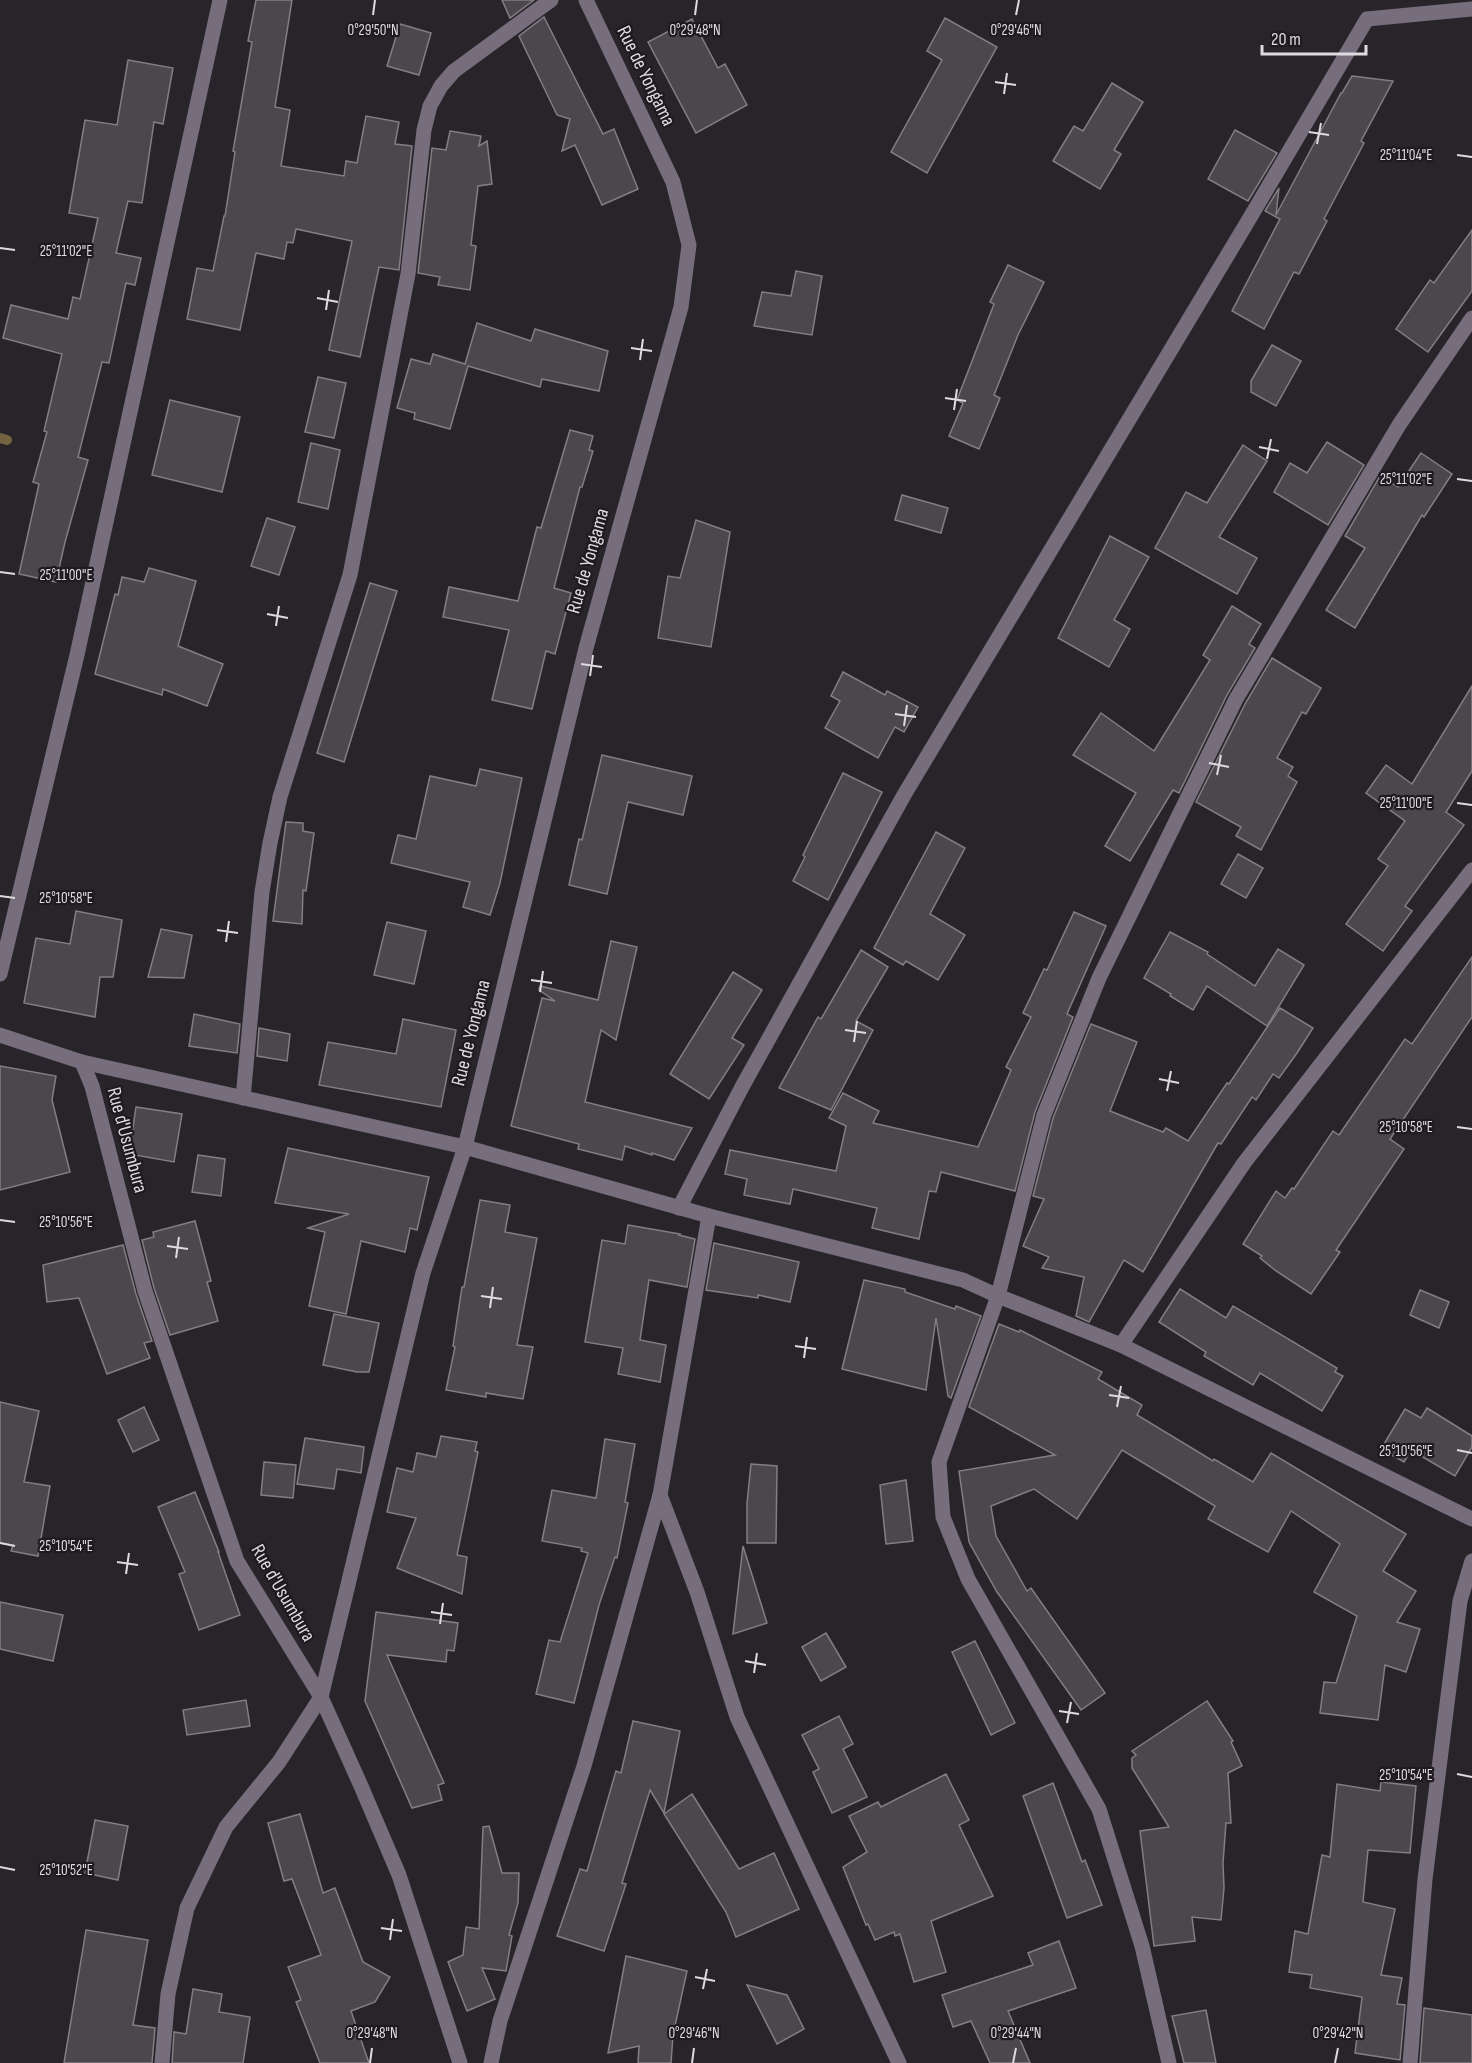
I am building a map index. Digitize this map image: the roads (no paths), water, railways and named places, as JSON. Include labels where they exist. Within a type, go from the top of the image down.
[{"type":"street","points":[[0,974],[77,655],[220,0]]},
{"type":"street","points":[[243,1098],[262,892],[270,843],[280,797],[350,575],[408,274],[424,130],[430,106],[441,86],[454,71],[551,0]]},
{"type":"street","name":"Rue de Yongama","points":[[162,2063],[168,1994],[187,1908],[226,1827],[279,1762],[321,1697],[423,1273],[465,1147],[586,648],[681,307],[688,245],[673,182],[586,0]]},
{"type":"street","points":[[679,1208],[747,1076],[904,795],[1248,221],[1366,19],[1472,9]]},
{"type":"street","points":[[1169,2063],[1142,1946],[1099,1809],[968,1579],[943,1517],[939,1462],[998,1296],[1044,1115],[1099,978],[1236,699],[1399,425],[1472,318]]},
{"type":"street","points":[[1121,1345],[1244,1163],[1472,870]]},
{"type":"street","points":[[0,1035],[82,1062],[465,1147],[679,1208],[963,1280],[1121,1345],[1472,1519]]},
{"type":"street","name":"Rue d'Usumbura","points":[[82,1062],[92,1086],[145,1291],[237,1561],[321,1697],[399,1875],[460,2063]]},
{"type":"street","points":[[491,2063],[500,2021],[584,1766],[660,1495],[709,1216]]},
{"type":"street","points":[[660,1495],[697,1592],[737,1716],[898,2063]]},
{"type":"street","points":[[1410,2063],[1428,1856],[1460,1601],[1472,1561]]},
{"type":"waterway","points":[[0,438],[7,440]]}]
